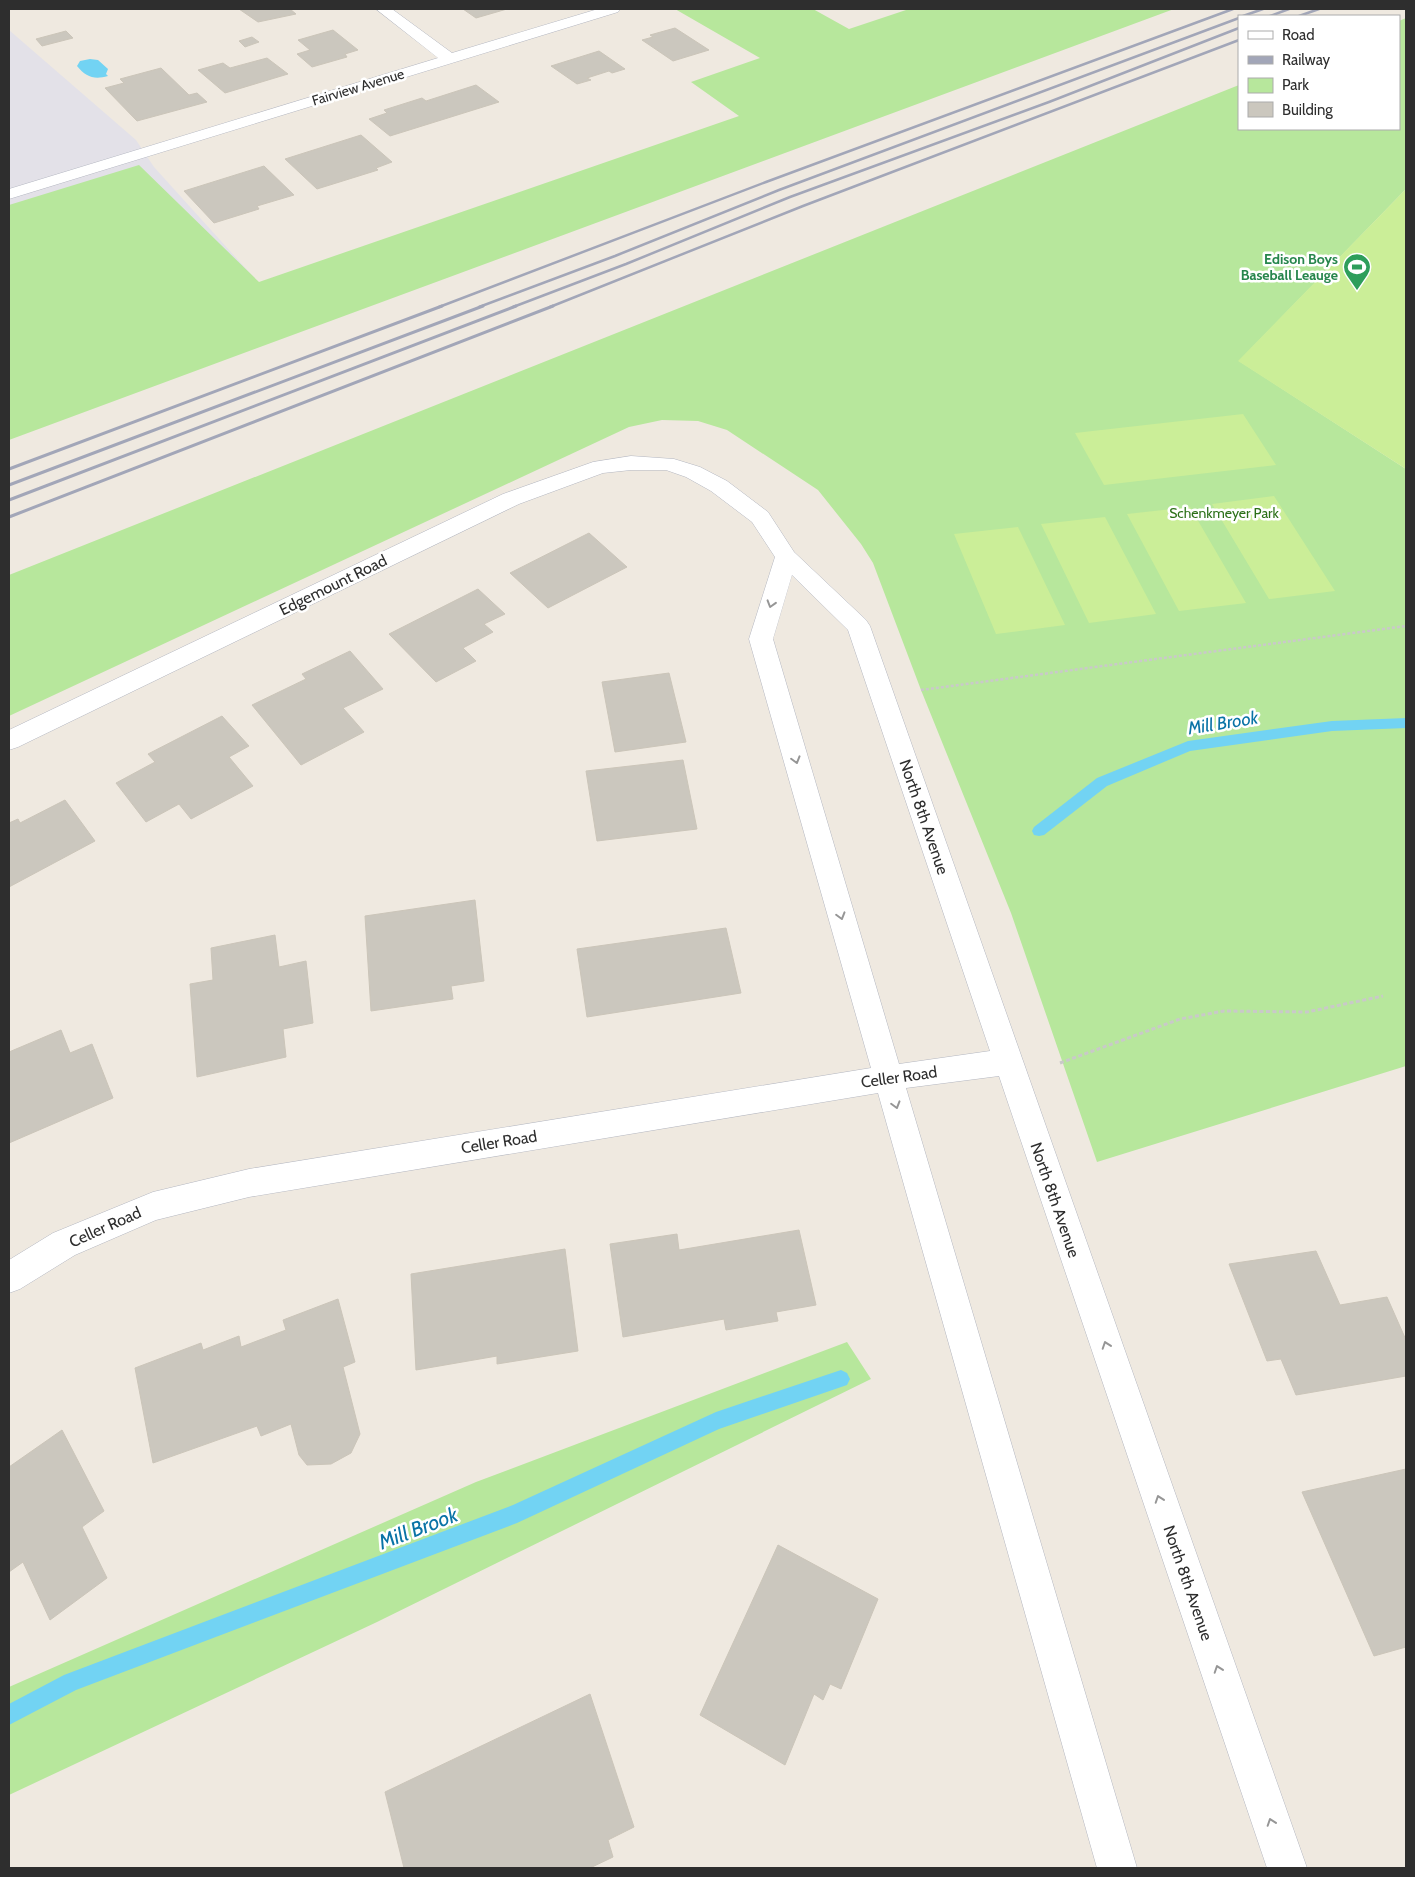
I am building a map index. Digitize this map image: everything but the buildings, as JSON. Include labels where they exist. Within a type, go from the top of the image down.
[{"type":"street","points":[[383,9],[450,59]]},
{"type":"street","name":"Fairview Avenue","points":[[9,194],[613,9]]},
{"type":"street","name":"Edgemount Road","points":[[9,742],[511,499],[600,466],[632,463],[667,464]]},
{"type":"street","name":"North 8th Avenue","points":[[667,464],[693,472],[719,486],[760,517],[786,557],[858,626],[1007,1062],[1287,1868]]},
{"type":"street","points":[[786,557],[761,639],[1117,1868]]},
{"type":"street","name":"Celler Road","points":[[9,1278],[64,1244],[153,1206],[249,1183],[888,1078],[1007,1062]]},
{"type":"path","points":[[921,690],[1406,626]]},
{"type":"path","points":[[1060,1063],[1180,1019],[1224,1011],[1307,1012],[1383,996]]},
{"type":"shaded area","points":[[9,30],[136,140],[154,167],[258,282],[9,368]]},
{"type":"green space","points":[[675,9],[813,9],[849,29],[909,9],[1174,9],[9,440],[9,205],[139,165],[259,282],[739,116],[691,82],[760,58]]},
{"type":"green space","name":"Schenkmeyer Park","points":[[1406,18],[1406,189],[1239,361],[1406,469],[1406,1066],[1097,1162],[1011,913],[921,690],[873,563],[861,544],[818,490],[727,430],[698,421],[662,420],[629,427],[9,716],[9,575],[1238,85],[1238,130],[1400,130],[1400,21]]},
{"type":"green space","name":"Edison Boys Baseball Leauge","points":[[1406,189],[1406,469],[1238,361]]},
{"type":"green space","points":[[1243,414],[1276,465],[1104,485],[1075,433]]},
{"type":"green space","name":"Schenkmeyer Park","points":[[1274,496],[1335,591],[1269,599],[1212,504]]},
{"type":"green space","points":[[1190,507],[1246,603],[1179,611],[1127,514]]},
{"type":"green space","points":[[1105,517],[1156,614],[1089,623],[1041,524]]},
{"type":"green space","points":[[1018,527],[1065,625],[996,634],[954,534]]},
{"type":"green space","points":[[847,1342],[871,1379],[377,1622],[9,1795],[9,1687],[476,1482]]},
{"type":"water","points":[[98,60],[108,69],[106,74],[108,76],[91,77],[77,66],[80,61]]},
{"type":"waterway","name":"Mill Brook","points":[[1039,831],[1102,782],[1188,746],[1332,726],[1406,723]]},
{"type":"waterway","name":"Mill Brook","points":[[9,1715],[71,1682],[517,1513],[716,1421],[841,1379]]},
{"type":"railway","points":[[439,307],[766,182],[1233,9]]},
{"type":"railway","points":[[1246,15],[1263,9]]},
{"type":"railway","points":[[1273,15],[1289,9]]},
{"type":"railway","points":[[1302,15],[1319,9]]},
{"type":"railway","points":[[479,307],[615,256],[779,190],[1238,18]]},
{"type":"railway","points":[[513,307],[626,264],[790,197],[1049,102],[1238,28]]},
{"type":"railway","points":[[550,307],[803,206],[1238,40]]},
{"type":"railway","points":[[9,469],[442,306]]},
{"type":"railway","points":[[9,485],[483,306]]},
{"type":"railway","points":[[9,500],[516,306]]},
{"type":"railway","points":[[9,517],[553,306]]},
{"type":"place","name":"Edison Boys Baseball Leauge","points":[[1357,291]]}]
